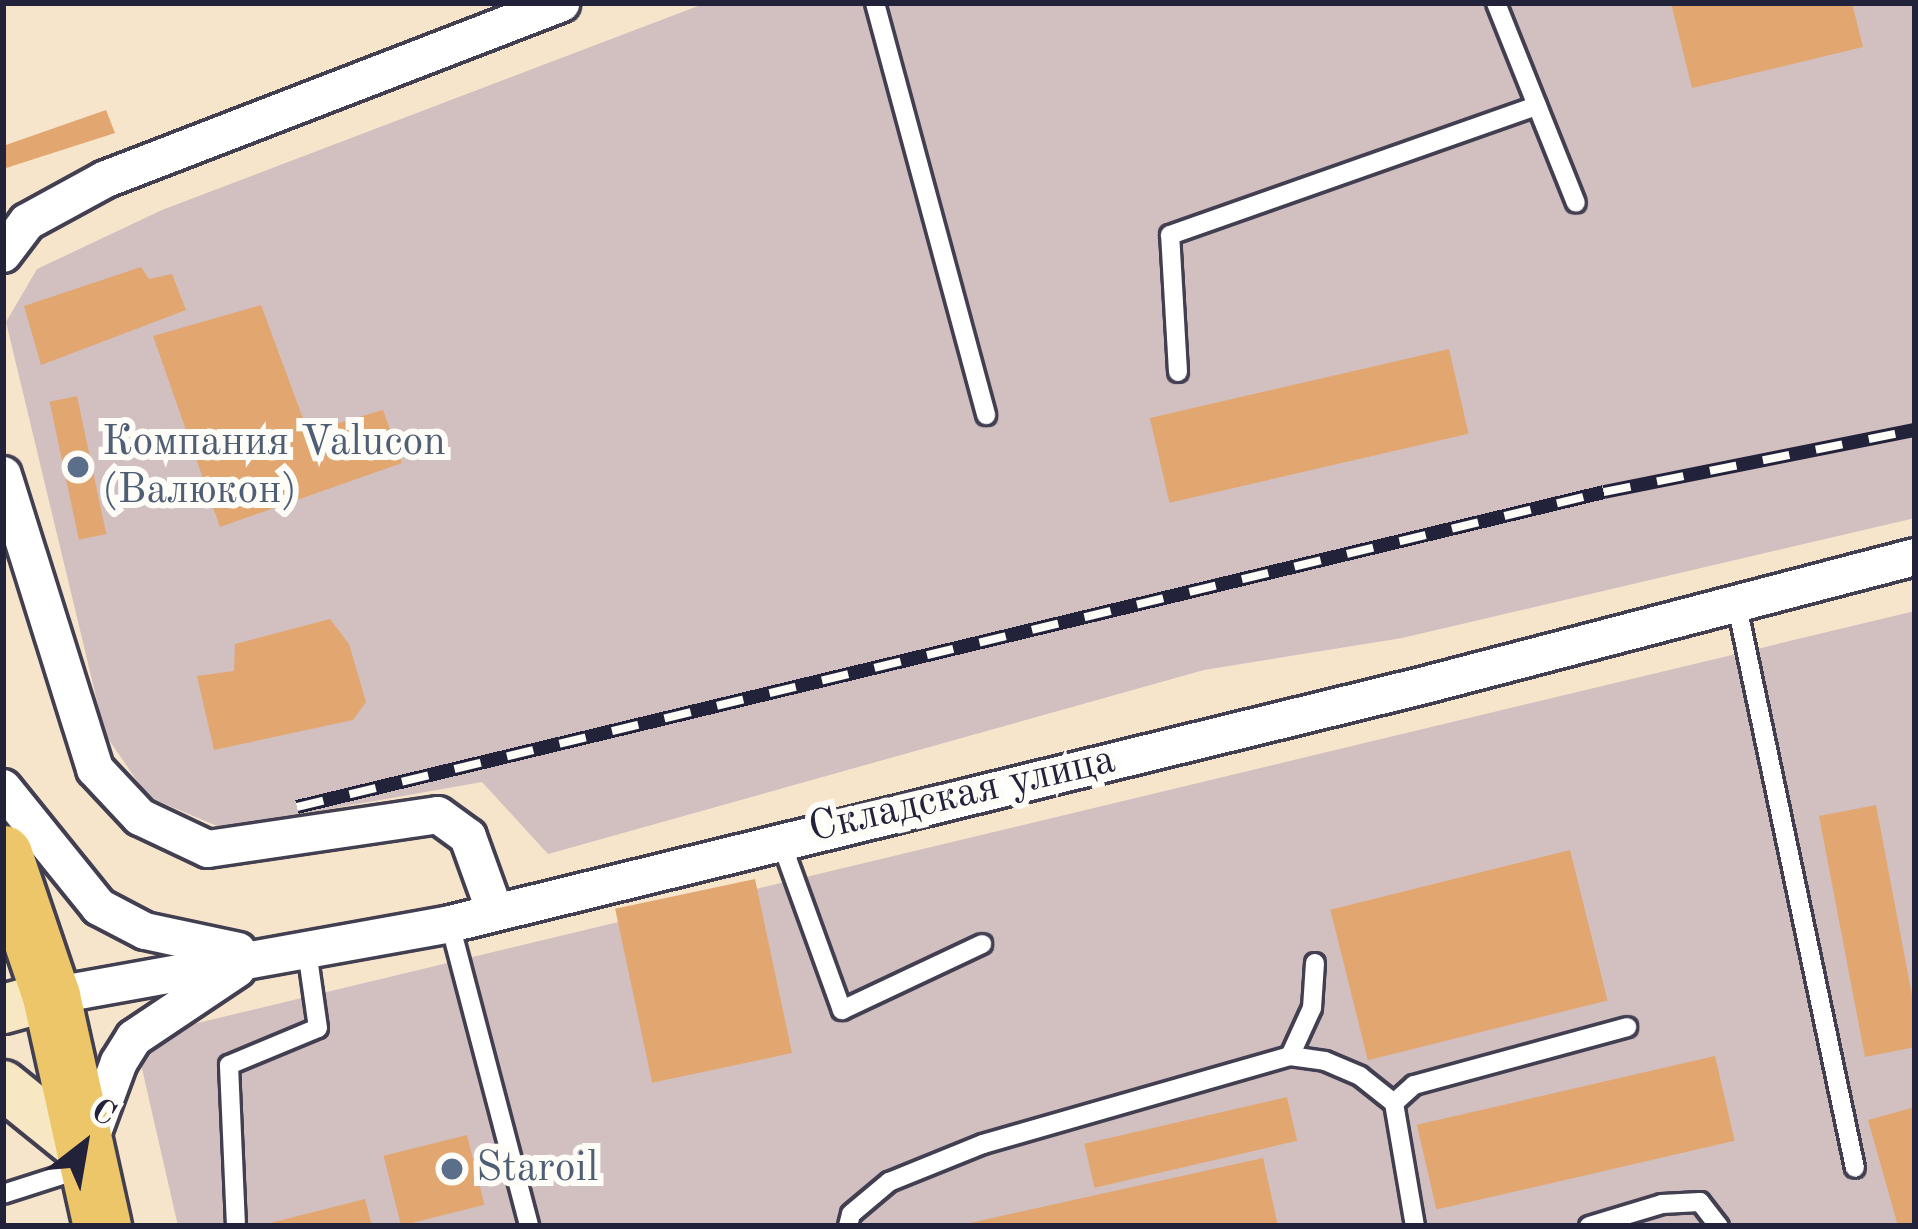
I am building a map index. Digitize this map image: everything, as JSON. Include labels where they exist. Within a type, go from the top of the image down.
[{"type":"highway","points":[[3,854],[27,1002],[87,1159],[102,1226]]},
{"type":"main road","points":[[3,1085],[87,1159]]},
{"type":"street","points":[[3,254],[27,222],[106,179],[561,3]]},
{"type":"street","points":[[3,475],[95,769],[140,817],[208,849],[437,815],[468,838],[495,912]]},
{"type":"street","name":"Складская улица","points":[[27,1002],[260,955],[307,951],[450,924],[780,838],[1425,685],[1915,557]]},
{"type":"street","points":[[3,788],[99,907],[180,941],[260,955]]},
{"type":"street","points":[[87,1159],[119,1062],[134,1038],[260,955]]},
{"type":"lane","points":[[875,3],[986,415]]},
{"type":"lane","points":[[1496,3],[1576,203]]},
{"type":"lane","points":[[1178,372],[1170,236],[1538,106]]},
{"type":"lane","points":[[1736,601],[1855,1168]]},
{"type":"lane","points":[[780,838],[842,1010],[982,944]]},
{"type":"lane","points":[[450,924],[529,1226]]},
{"type":"lane","points":[[236,1226],[229,1064],[318,1028],[307,951]]},
{"type":"lane","points":[[1290,1056],[1312,1008],[1315,963]]},
{"type":"lane","points":[[1394,1102],[1414,1085],[1628,1027]]},
{"type":"lane","points":[[848,1226],[851,1214],[889,1182],[983,1144],[1290,1056],[1325,1061],[1360,1076],[1394,1102],[1415,1226]]},
{"type":"lane","points":[[3,1194],[87,1159]]},
{"type":"lane","points":[[1589,1226],[1662,1204],[1700,1202],[1719,1226]]},
{"type":"shaded area","points":[[706,3],[1915,3],[1915,518],[1402,638],[1204,670],[548,854],[482,782],[222,828],[148,797],[105,734],[6,322],[37,269],[162,210]]},
{"type":"shaded area","points":[[1915,611],[1915,1226],[178,1226],[135,1038]]},
{"type":"building","points":[[1671,3],[1852,3],[1863,47],[1692,88]]},
{"type":"building","points":[[106,110],[115,133],[3,169],[3,146]]},
{"type":"building","points":[[141,267],[149,279],[172,274],[186,310],[41,365],[24,306]]},
{"type":"building","points":[[261,305],[308,432],[383,410],[402,463],[220,527],[153,336]]},
{"type":"building","points":[[1449,349],[1469,434],[1169,503],[1150,418]]},
{"type":"building","name":"Компания Valucon (Валюкон)","points":[[77,396],[106,534],[79,540],[50,402]]},
{"type":"building","points":[[330,619],[349,644],[366,702],[353,720],[214,750],[197,676],[234,671],[235,644]]},
{"type":"building","points":[[1876,805],[1915,1011],[1915,1047],[1865,1057],[1819,816]]},
{"type":"building","points":[[1570,850],[1607,1000],[1368,1060],[1330,910]]},
{"type":"building","points":[[755,879],[792,1053],[652,1083],[615,909]]},
{"type":"building","points":[[1715,1056],[1735,1141],[1436,1210],[1417,1125]]},
{"type":"building","points":[[1287,1097],[1297,1141],[1094,1188],[1084,1144]]},
{"type":"building","points":[[1915,1107],[1915,1226],[1898,1226],[1868,1120]]},
{"type":"building","points":[[467,1135],[484,1205],[401,1226],[384,1156]]},
{"type":"building","points":[[1263,1158],[1278,1226],[965,1226],[965,1224]]},
{"type":"building","points":[[365,1199],[372,1226],[266,1226],[266,1224]]},
{"type":"railway","points":[[297,807],[1604,492],[1915,430]]},
{"type":"place","name":"Компания Valucon (Валюкон)","points":[[78,467]]},
{"type":"place","name":"Staroil","points":[[452,1169]]}]
